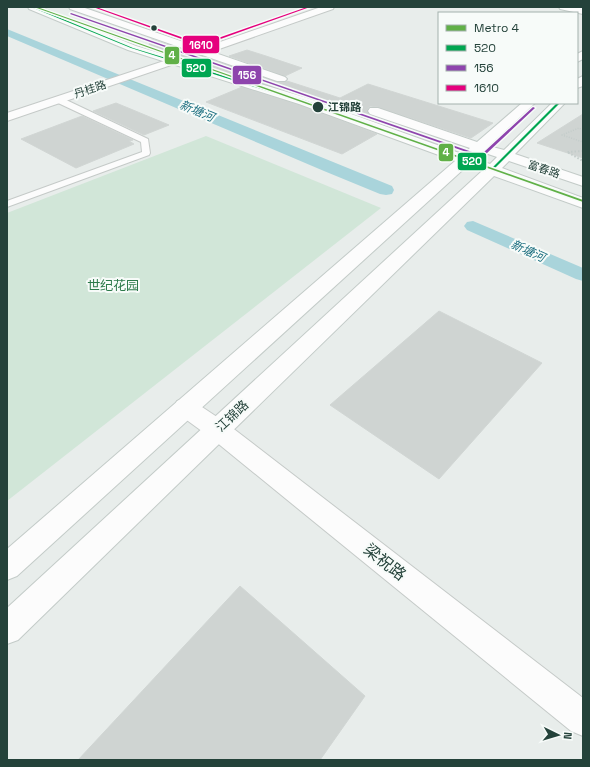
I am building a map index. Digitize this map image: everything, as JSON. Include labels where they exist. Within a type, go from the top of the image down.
[{"type":"street","name":"富春路","points":[[32,7],[132,48],[500,163],[583,182]]},
{"type":"street","name":"富春路","points":[[73,7],[200,52],[473,154]]},
{"type":"street","points":[[200,52],[330,7]]},
{"type":"street","points":[[563,7],[583,11]]},
{"type":"street","name":"丹桂路","points":[[7,117],[173,61]]},
{"type":"street","points":[[7,567],[185,407],[528,104]]},
{"type":"street","name":"江锦路","points":[[7,629],[500,163],[558,104]]},
{"type":"street","name":"富春路","points":[[500,163],[583,203]]},
{"type":"street","name":"梁祝路","points":[[185,407],[218,430],[583,719]]},
{"type":"lane","points":[[7,204],[146,153],[145,141],[59,100]]},
{"type":"path","points":[[583,130],[579,128],[562,135],[583,142]]},
{"type":"path","points":[[583,151],[567,152],[583,161]]},
{"type":"green space","name":"世纪花园","points":[[206,136],[381,208],[7,501],[7,213]]},
{"type":"building","points":[[151,39],[277,82],[287,81],[340,98],[368,84],[493,123],[471,138],[378,107],[370,106],[367,110],[370,115],[460,146],[455,150],[307,97],[148,48]]},
{"type":"building","points":[[247,50],[302,68],[285,76],[229,56]]},
{"type":"building","points":[[242,87],[299,105],[377,134],[342,154],[206,102]]},
{"type":"building","points":[[116,103],[169,125],[144,135],[93,111]]},
{"type":"building","points":[[583,114],[583,158],[537,143]]},
{"type":"building","points":[[82,116],[133,140],[129,141],[134,144],[76,168],[21,139]]},
{"type":"building","points":[[439,311],[542,363],[439,479],[330,405]]},
{"type":"building","points":[[240,586],[365,696],[320,760],[78,760]]},
{"type":"waterway","name":"新塘河","points":[[7,32],[330,168],[386,190]]},
{"type":"waterway","name":"新塘河","points":[[473,226],[583,275]]},
{"type":"metro line","name":"4","points":[[35,7],[583,201]]},
{"type":"transit line","name":"520","points":[[32,7],[132,48],[303,101],[493,169],[558,104]]},
{"type":"transit line","name":"1610","points":[[94,7],[201,45],[309,7]]},
{"type":"transit line","name":"156","points":[[71,14],[478,155],[485,153],[534,108]]},
{"type":"place","name":"江锦路","points":[[318,107]]}]
